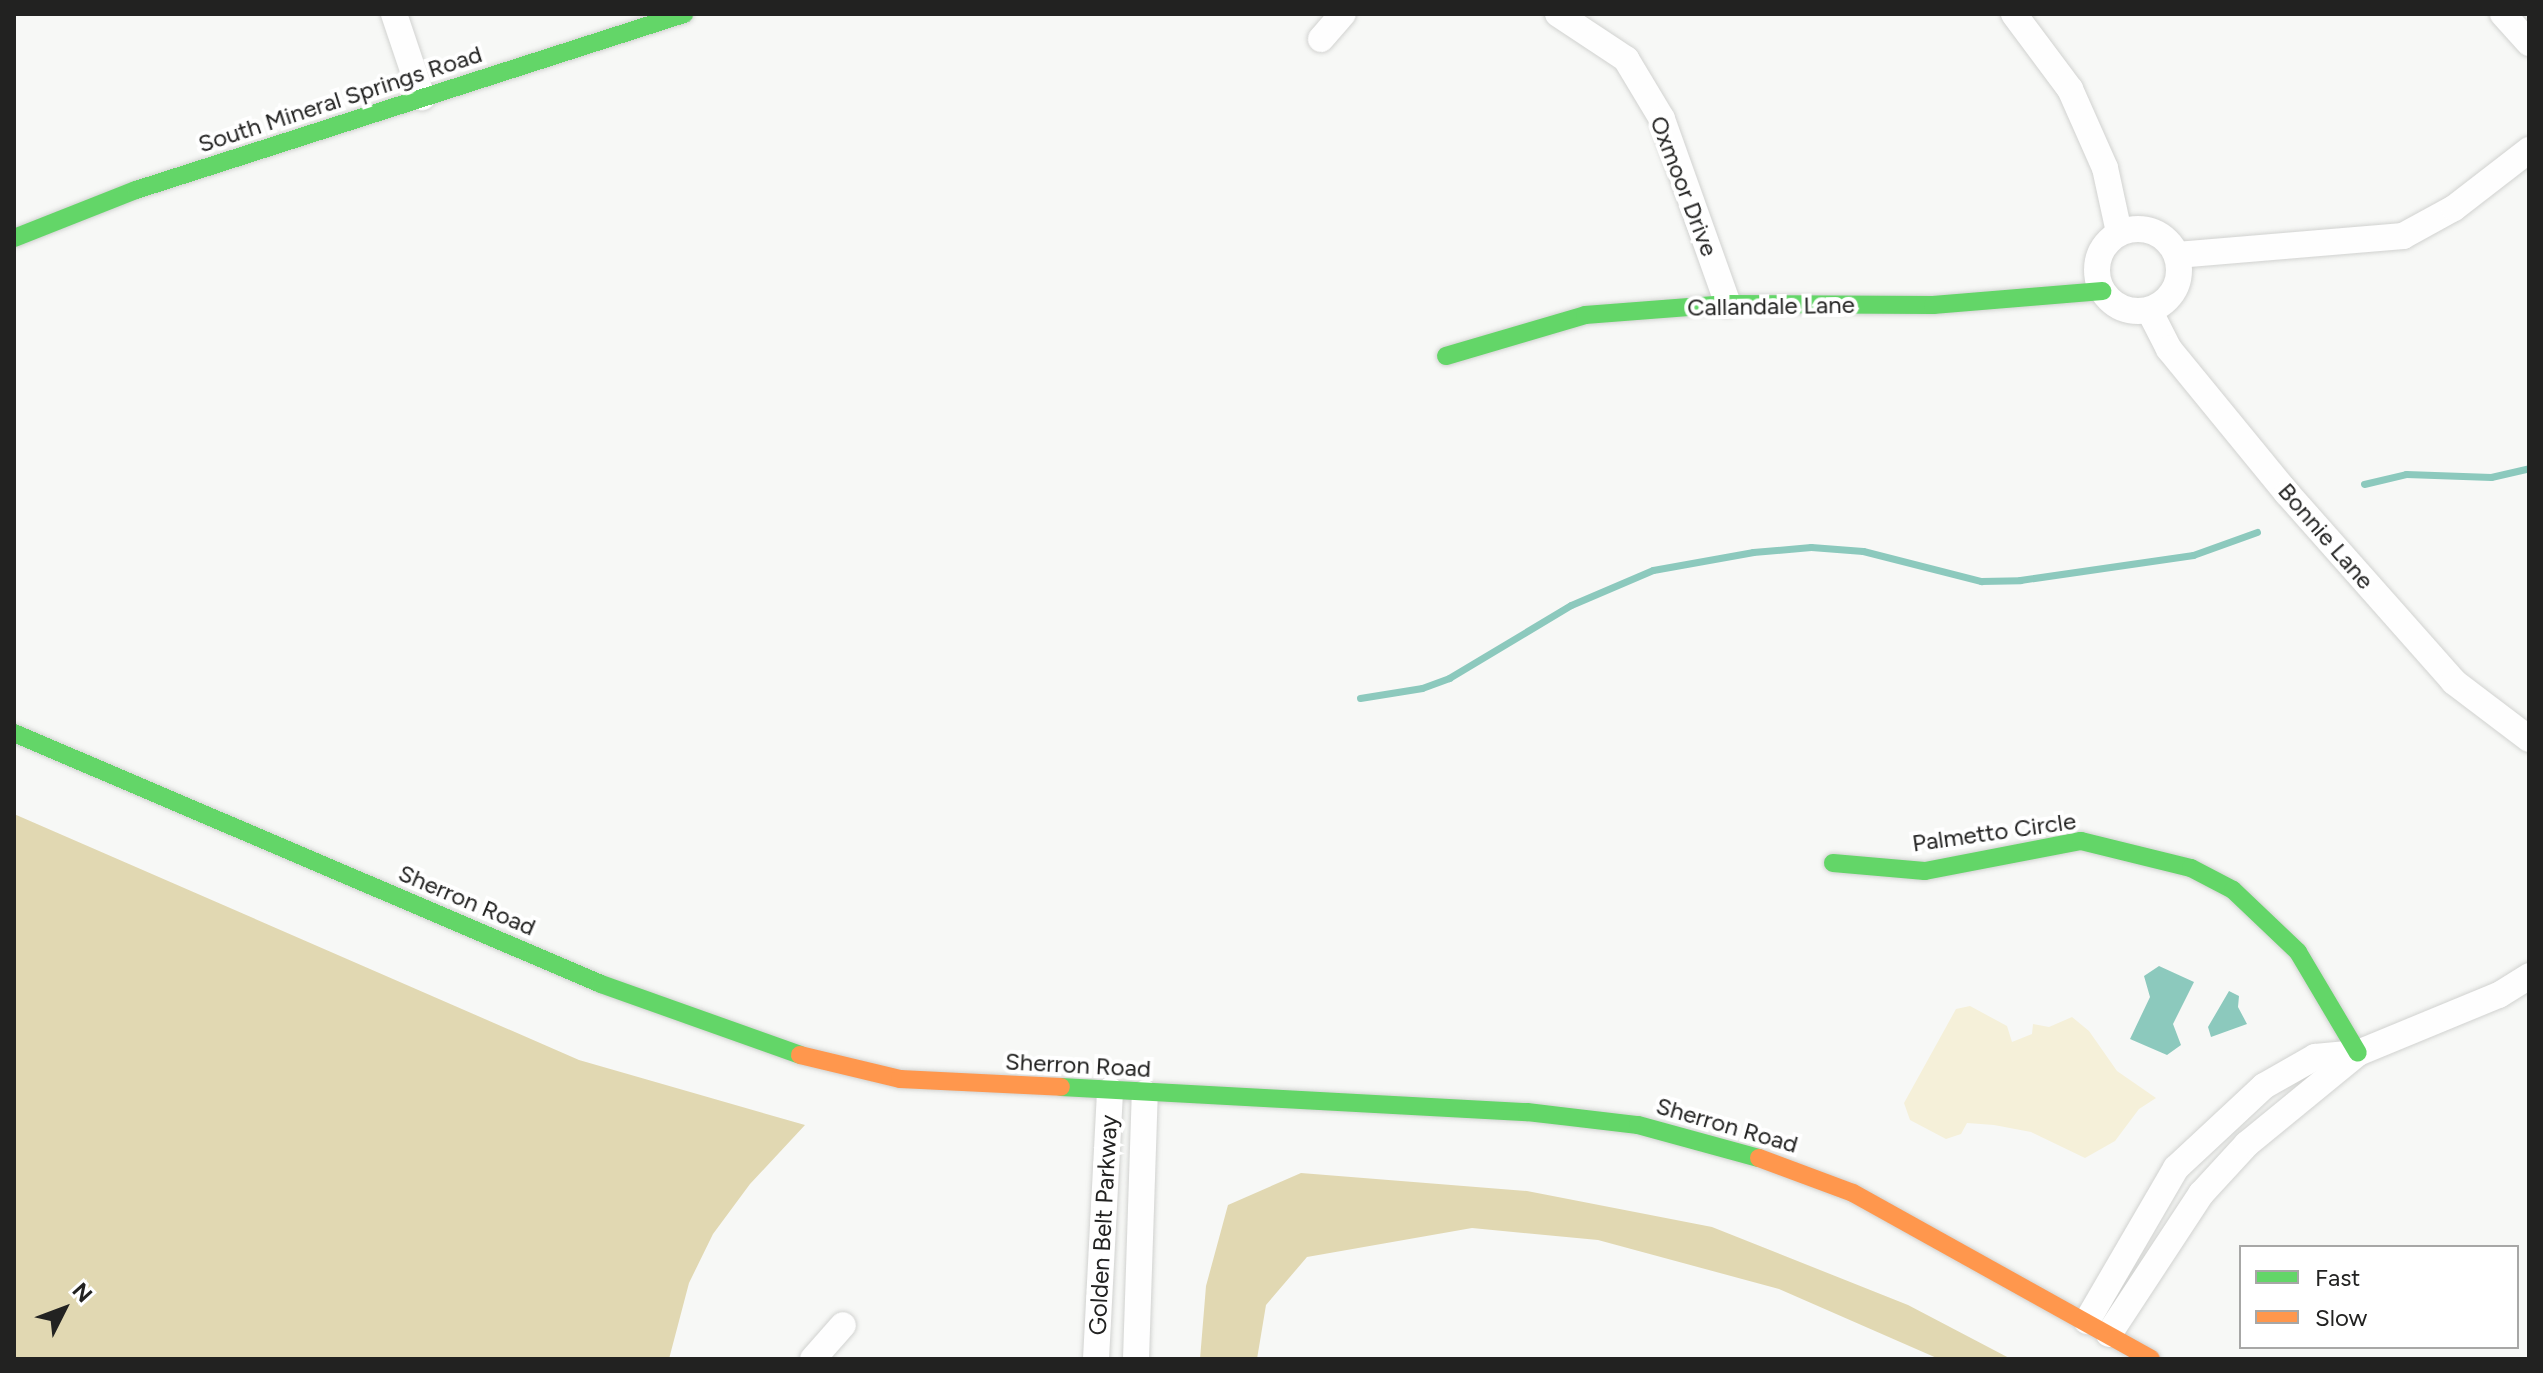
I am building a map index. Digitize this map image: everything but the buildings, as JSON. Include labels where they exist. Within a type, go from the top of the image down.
[{"type":"main road","name":"South Mineral Springs Road","points":[[14,238],[136,190],[684,14]]},
{"type":"main road","name":"Callandale Lane","points":[[1446,356],[1585,315],[1728,304],[1933,305],[2102,291]]},
{"type":"main road","name":"Sherron Road","points":[[14,733],[601,984],[738,1037],[830,1066],[900,1079],[1527,1112],[1638,1125],[1725,1145],[1853,1193],[2151,1359]]},
{"type":"main road","name":"Palmetto Circle","points":[[1833,863],[1925,871],[2081,841],[2191,868],[2233,890],[2298,952],[2358,1053]]},
{"type":"street","points":[[394,14],[422,97]]},
{"type":"street","points":[[1321,39],[1343,14]]},
{"type":"street","name":"Oxmoor Drive","points":[[1558,14],[1626,59],[1662,119],[1728,304]]},
{"type":"street","points":[[2014,14],[2070,89],[2105,168],[2119,232]]},
{"type":"street","points":[[2503,14],[2529,43]]},
{"type":"street","points":[[2177,255],[2403,236],[2454,208],[2529,150]]},
{"type":"street","points":[[2132,229],[2159,234],[2177,255],[2178,283],[2161,305],[2149,310],[2122,309],[2102,291],[2096,265],[2100,252],[2119,232],[2132,229]]},
{"type":"street","name":"Bonnie Lane","points":[[2149,310],[2169,349],[2287,493],[2454,682],[2529,739]]},
{"type":"street","points":[[2098,1327],[2201,1194],[2247,1144],[2358,1053],[2499,995],[2529,976]]},
{"type":"street","points":[[2098,1327],[2176,1168],[2200,1142],[2264,1086],[2315,1057],[2358,1053]]},
{"type":"street","name":"Golden Belt Parkway","points":[[1096,1359],[1110,1090]]},
{"type":"street","name":"Golden Belt Parkway","points":[[1136,1359],[1145,1093]]},
{"type":"street","points":[[813,1359],[843,1325]]},
{"type":"shaded area","points":[[14,814],[579,1060],[805,1125],[750,1184],[713,1234],[689,1283],[669,1359],[14,1359]]},
{"type":"shaded area","points":[[2159,966],[2194,982],[2173,1024],[2181,1045],[2167,1055],[2130,1039],[2150,997],[2144,976]]},
{"type":"shaded area","points":[[2229,991],[2239,996],[2238,1007],[2247,1024],[2211,1037],[2208,1027]]},
{"type":"shaded area","points":[[1970,1006],[2007,1026],[2012,1042],[2032,1034],[2033,1024],[2049,1027],[2072,1017],[2089,1031],[2117,1071],[2156,1098],[2139,1109],[2115,1141],[2085,1158],[2031,1132],[1994,1125],[1967,1123],[1961,1134],[1946,1139],[1910,1120],[1904,1103],[1956,1009]]},
{"type":"shaded area","points":[[1301,1173],[1527,1191],[1712,1227],[1908,1305],[2011,1359],[1939,1359],[1779,1289],[1598,1240],[1472,1228],[1307,1257],[1266,1305],[1257,1359],[1200,1359],[1206,1286],[1228,1205]]},
{"type":"waterway","points":[[2364,484],[2406,474],[2491,477],[2529,468]]},
{"type":"waterway","points":[[1360,698],[1422,688],[1449,678],[1571,605],[1653,570],[1753,552],[1811,547],[1863,551],[1981,581],[2020,580],[2193,555],[2257,532]]},
{"type":"traffic: fast","points":[[14,238],[136,190],[684,14]]},
{"type":"traffic: fast","points":[[1446,356],[1585,315],[1728,304],[1933,305],[2102,291]]},
{"type":"traffic: fast","points":[[14,733],[601,984],[800,1055]]},
{"type":"traffic: fast","points":[[1833,863],[1925,871],[2081,841],[2191,868],[2233,890],[2298,952],[2358,1053]]},
{"type":"traffic: fast","points":[[1061,1087],[1527,1112],[1638,1125],[1759,1158]]},
{"type":"traffic: slow","points":[[800,1055],[900,1079],[1061,1087]]},
{"type":"traffic: slow","points":[[1759,1158],[1853,1193],[2151,1359]]}]
